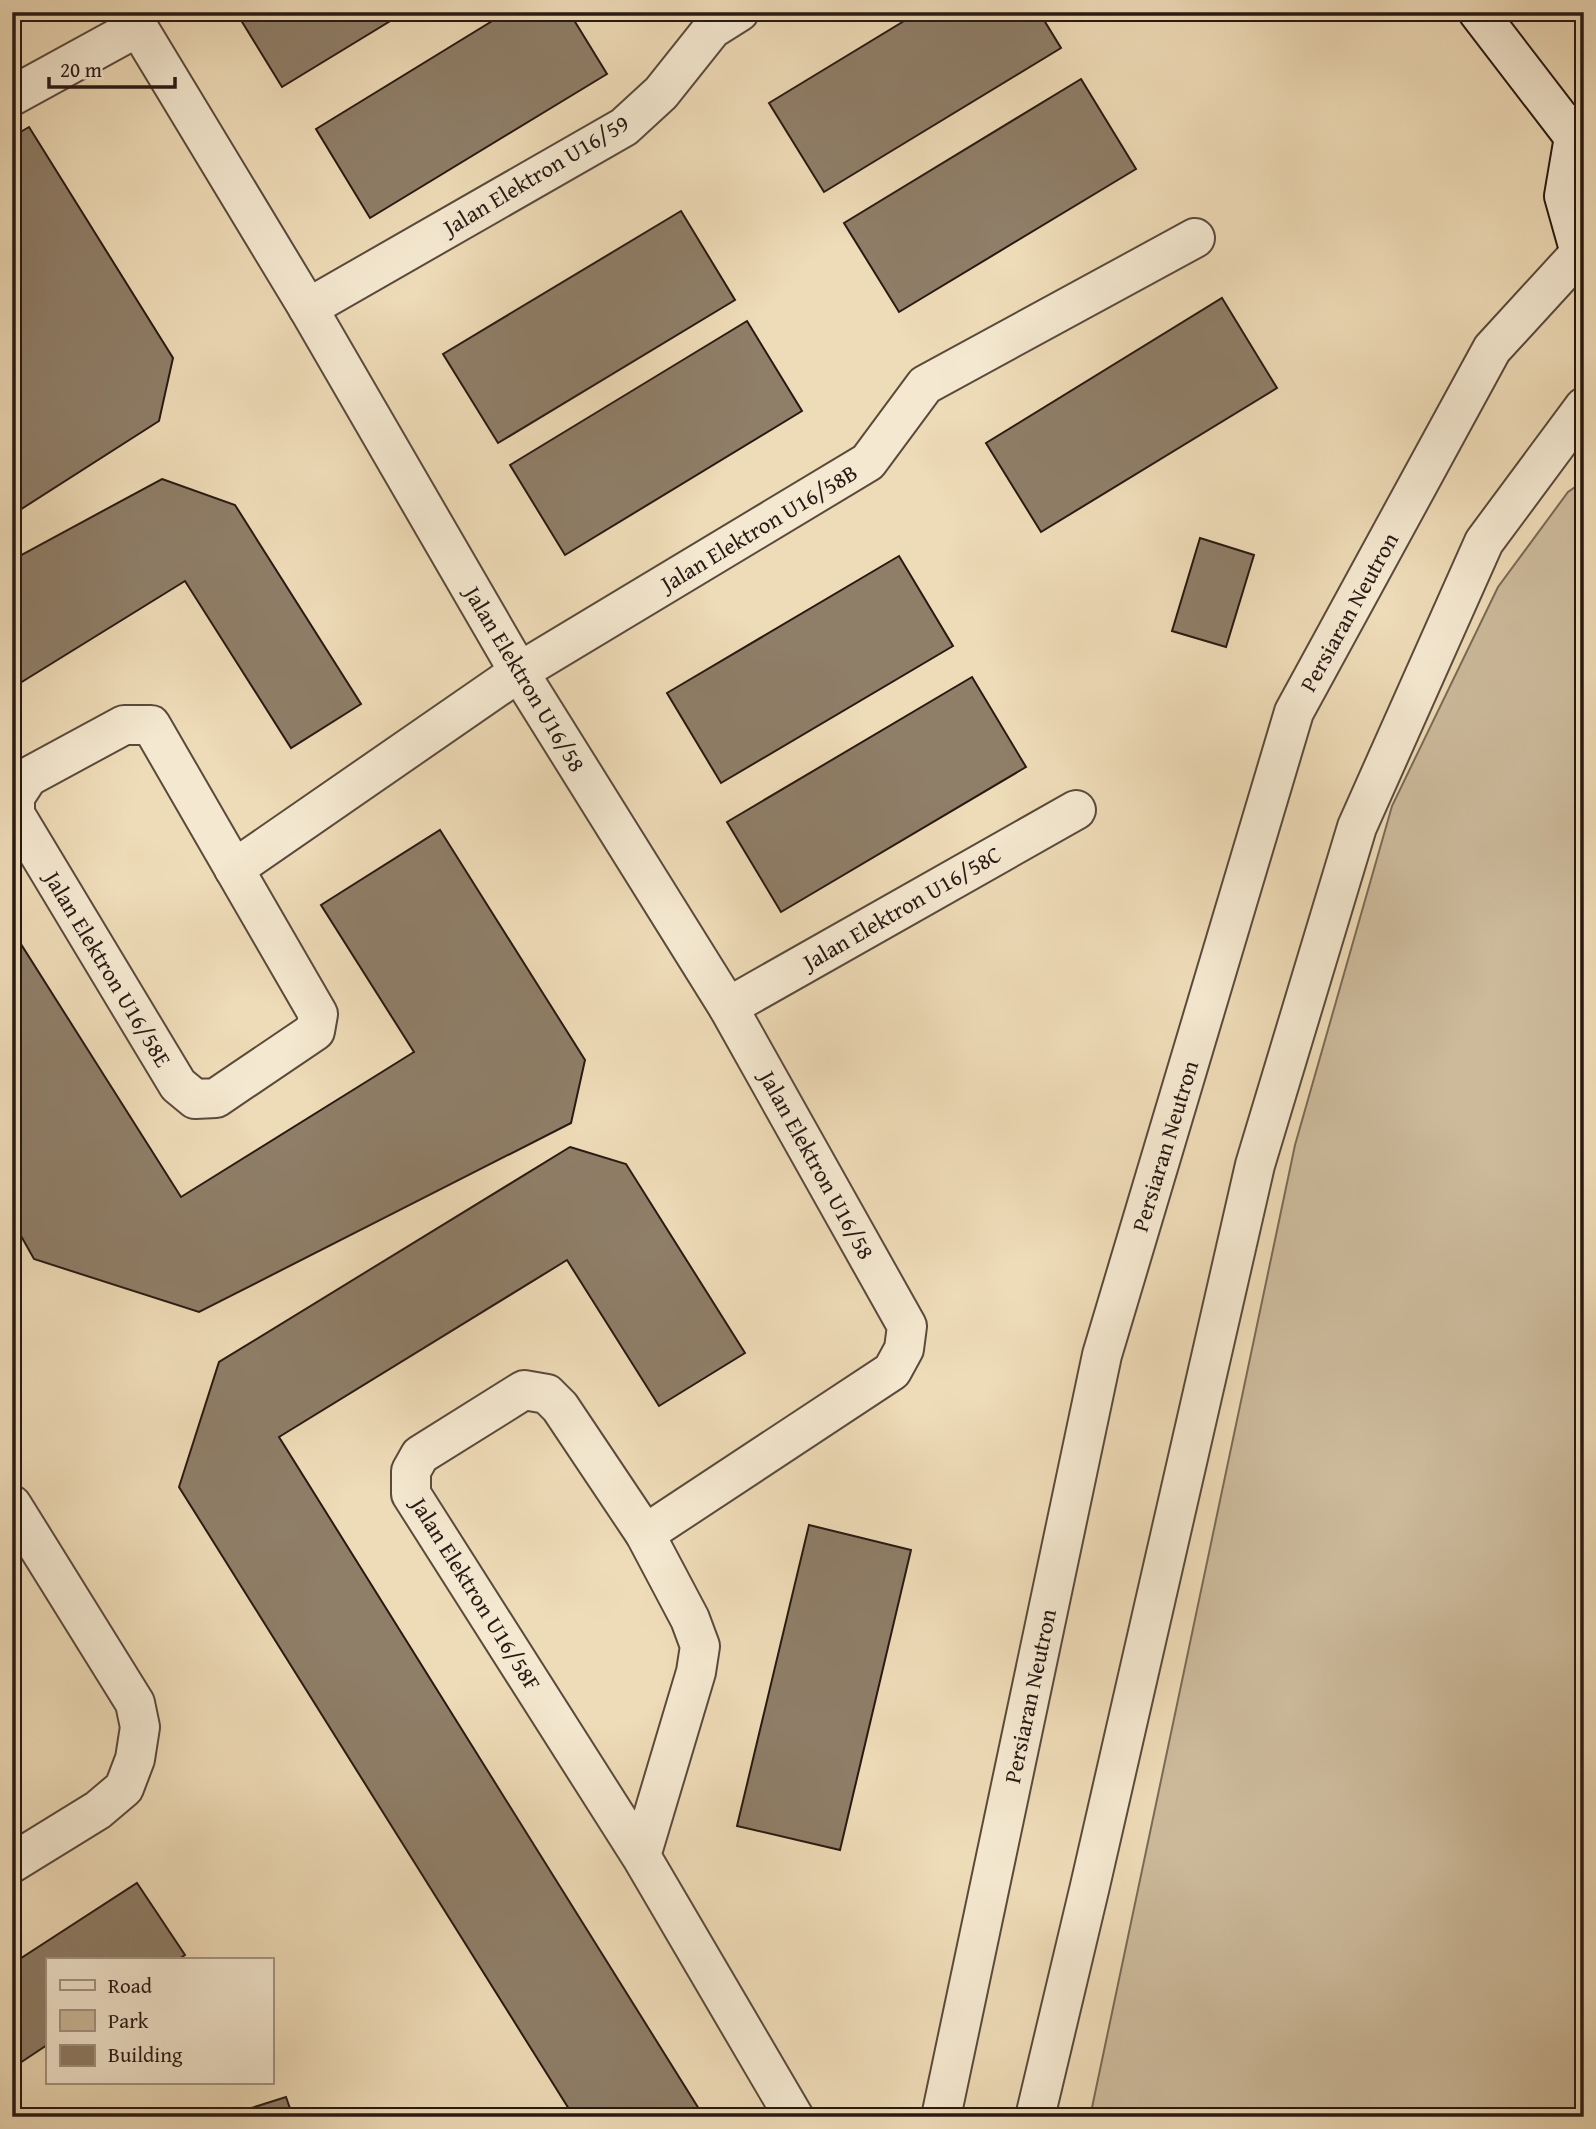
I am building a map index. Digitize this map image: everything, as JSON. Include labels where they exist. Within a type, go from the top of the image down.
[{"type":"street","name":"Jalan Elektron U16/59","points":[[308,308],[624,127],[661,93],[712,29],[738,12]]},
{"type":"street","points":[[1478,12],[1579,129],[1564,196],[1582,255]]},
{"type":"street","name":"Jalan Elektron U16/58","points":[[134,20],[308,308],[519,672],[728,1007],[907,1326],[904,1349],[892,1371],[645,1534]]},
{"type":"street","points":[[12,96],[134,20]]},
{"type":"street","name":"Jalan Elektron U16/58B","points":[[519,672],[868,463],[925,385],[1195,238]]},
{"type":"street","name":"Persiaran Neutron","points":[[941,2117],[1102,1355],[1294,712],[1492,349],[1582,255]]},
{"type":"street","points":[[1035,2117],[1097,1859],[1255,1165],[1357,827],[1484,542],[1584,407]]},
{"type":"street","points":[[234,869],[519,672]]},
{"type":"street","name":"Jalan Elektron U16/58E","points":[[150,724],[234,869],[318,1014],[315,1031],[216,1098],[195,1099],[178,1085],[22,826],[15,814],[15,797],[28,777],[124,725],[150,724]]},
{"type":"street","name":"Jalan Elektron U16/58C","points":[[728,1007],[1076,810]]},
{"type":"street","name":"Jalan Elektron U16/58F","points":[[641,1856],[696,1672],[700,1646],[690,1619],[645,1534],[560,1407],[547,1394],[524,1390],[421,1455],[411,1471],[411,1494],[641,1856],[794,2117]]},
{"type":"street","points":[[12,1505],[135,1703],[140,1727],[135,1759],[124,1788],[98,1810],[12,1863]]},
{"type":"green space","points":[[1584,481],[1584,2117],[1090,2117],[1295,1145],[1392,806],[1498,587],[1568,492]]},
{"type":"building","points":[[236,12],[405,12],[282,87]]},
{"type":"building","points":[[507,12],[569,12],[607,74],[370,218],[316,129]]},
{"type":"building","points":[[919,12],[1039,12],[1061,48],[824,192],[769,103]]},
{"type":"building","points":[[1081,79],[1136,169],[899,312],[844,223]]},
{"type":"building","points":[[29,127],[173,358],[159,421],[12,515],[12,137]]},
{"type":"building","points":[[681,211],[735,300],[498,443],[443,354]]},
{"type":"building","points":[[1222,298],[1277,388],[1041,532],[986,443]]},
{"type":"building","points":[[747,321],[802,411],[565,555],[510,465]]},
{"type":"building","points":[[162,479],[235,505],[361,704],[291,748],[185,581],[12,688],[12,560]]},
{"type":"building","points":[[1200,538],[1254,555],[1226,647],[1172,631]]},
{"type":"building","points":[[899,556],[953,646],[721,783],[667,693]]},
{"type":"building","points":[[972,677],[1026,767],[781,912],[727,822]]},
{"type":"building","points":[[440,830],[585,1060],[571,1123],[199,1312],[34,1259],[12,1220],[12,930],[181,1197],[414,1052],[321,905]]},
{"type":"building","points":[[570,1147],[626,1164],[745,1353],[659,1406],[567,1260],[279,1437],[704,2117],[574,2117],[179,1487],[219,1362]]},
{"type":"building","points":[[809,1525],[911,1550],[840,1850],[737,1826]]},
{"type":"building","points":[[137,1883],[185,1955],[180,1958],[46,1958],[46,2046],[17,2065],[12,2058],[12,1964]]},
{"type":"building","points":[[286,2097],[293,2117],[223,2117]]}]
